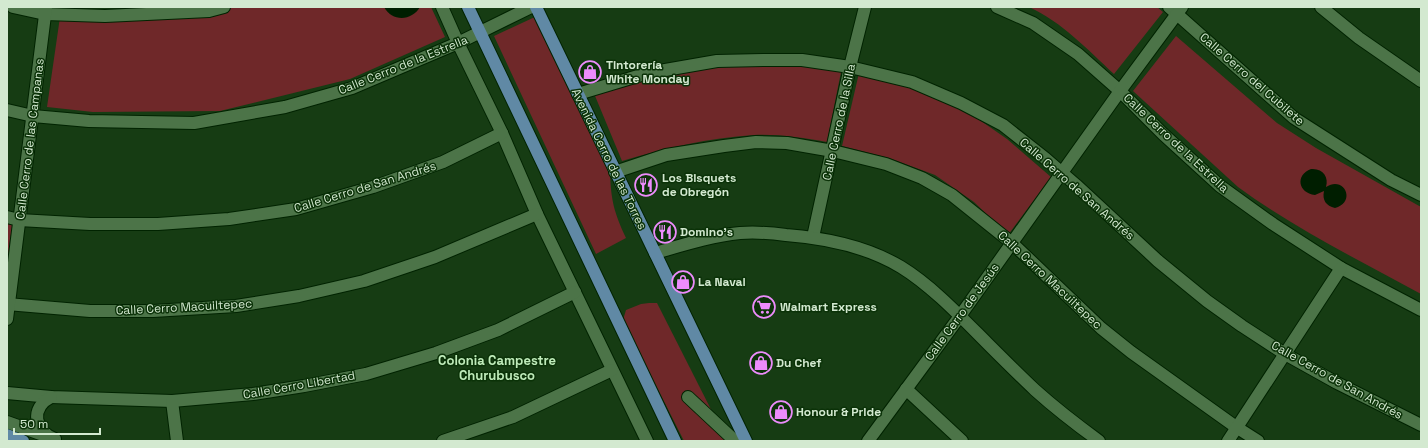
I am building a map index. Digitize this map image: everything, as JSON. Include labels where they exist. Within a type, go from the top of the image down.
[{"type":"main road","points":[[468,7],[675,441]]},
{"type":"main road","name":"Avenida Cerro de las Torres","points":[[536,7],[746,441]]},
{"type":"main road","points":[[7,435],[23,441]]},
{"type":"street","points":[[13,7],[105,16],[209,11],[224,7]]},
{"type":"street","points":[[442,7],[502,133],[537,214],[647,441]]},
{"type":"street","name":"Calle Cerro de la Estrella","points":[[7,110],[32,116],[89,121],[194,123],[285,107],[352,88],[458,43],[531,7]]},
{"type":"street","name":"Calle Cerro de la Silla","points":[[813,237],[865,7]]},
{"type":"street","name":"Calle Cerro de la Estrella","points":[[997,7],[1033,23],[1078,54],[1120,91],[1163,134],[1220,186],[1273,224],[1341,268],[1421,310]]},
{"type":"street","points":[[1320,7],[1359,38],[1421,81]]},
{"type":"street","name":"Calle Cerro de Jesús","points":[[868,441],[1063,173],[1176,9]]},
{"type":"street","name":"Calle Cerro del Cubilete","points":[[1176,9],[1254,84],[1294,118],[1355,158],[1421,196]]},
{"type":"street","name":"Calle Cerro de las Campanas","points":[[7,319],[46,11]]},
{"type":"street","name":"Calle Cerro de San Andrés","points":[[578,94],[648,74],[717,61],[802,60],[850,68],[912,82],[961,103],[1002,125],[1063,173],[1158,261],[1207,301],[1285,354],[1357,394],[1421,425]]},
{"type":"street","name":"Calle Cerro de San Andrés","points":[[7,217],[19,220],[90,224],[158,224],[229,219],[296,209],[373,187],[443,162],[502,133]]},
{"type":"street","name":"Calle Cerro Macuiltepec","points":[[616,172],[666,155],[756,142],[787,143],[833,151],[886,164],[922,178],[952,195],[1012,243],[1101,328],[1131,352],[1236,428],[1258,441]]},
{"type":"street","name":"Calle Cerro Macuiltepec","points":[[8,304],[90,311],[153,311],[236,306],[299,296],[364,281],[435,257],[537,214]]},
{"type":"street","points":[[655,253],[697,241],[741,233],[813,237],[842,243],[874,253],[902,268],[930,289],[960,316],[1036,391],[1074,423],[1099,441]]},
{"type":"street","points":[[1228,441],[1341,268]]},
{"type":"street","name":"Calle Cerro Libertad","points":[[7,393],[51,397],[172,401],[253,394],[366,374],[436,353],[498,330],[575,292]]},
{"type":"street","points":[[443,441],[513,417],[612,370]]},
{"type":"street","points":[[906,389],[962,441]]},
{"type":"street","points":[[51,397],[40,406],[37,422],[45,434],[57,440]]},
{"type":"street","points":[[688,397],[735,441]]},
{"type":"street","points":[[172,401],[177,441]]},
{"type":"street","points":[[7,422],[57,440]]},
{"type":"shaded area","points":[[233,7],[431,7],[445,37],[350,79],[220,111],[93,112],[47,107],[60,17],[209,13]]},
{"type":"shaded area","points":[[384,7],[420,7],[412,15],[402,18],[392,15]]},
{"type":"shaded area","points":[[1029,7],[1157,7],[1163,12],[1114,74],[1064,28],[1053,20]]},
{"type":"shaded area","points":[[537,16],[610,172],[611,191],[614,206],[626,238],[596,254],[494,36]]},
{"type":"shaded area","points":[[1176,36],[1277,123],[1316,148],[1421,207],[1421,294],[1282,217],[1238,187],[1133,91]]},
{"type":"shaded area","points":[[716,59],[842,67],[827,142],[773,135],[737,136],[687,144],[622,161],[593,91]]},
{"type":"shaded area","points":[[859,73],[910,87],[958,105],[1007,139],[1051,177],[1008,235],[974,202],[935,175],[889,158],[842,146]]},
{"type":"shaded area","points":[[1311,169],[1319,170],[1324,174],[1327,180],[1326,187],[1332,184],[1338,184],[1343,187],[1347,196],[1342,205],[1335,208],[1327,204],[1324,200],[1324,191],[1315,195],[1309,194],[1305,191],[1301,184],[1302,175]]},
{"type":"shaded area","points":[[7,218],[13,220],[7,262]]},
{"type":"shaded area","points":[[657,303],[727,441],[684,441],[623,320],[626,310],[641,304]]},
{"type":"place","name":"Tintorería White Monday","points":[[590,72]]},
{"type":"place","name":"Los Bisquets de Obregón","points":[[646,185]]},
{"type":"place","name":"Domino's","points":[[665,232]]},
{"type":"place","name":"La Naval","points":[[683,282]]},
{"type":"place","name":"Walmart Express","points":[[764,307]]},
{"type":"place","name":"Du Chef","points":[[761,363]]},
{"type":"place","name":"Honour & Pride","points":[[781,412]]},
{"type":"district","name":"Colonia Campestre Churubusco","points":[[497,368]]}]
